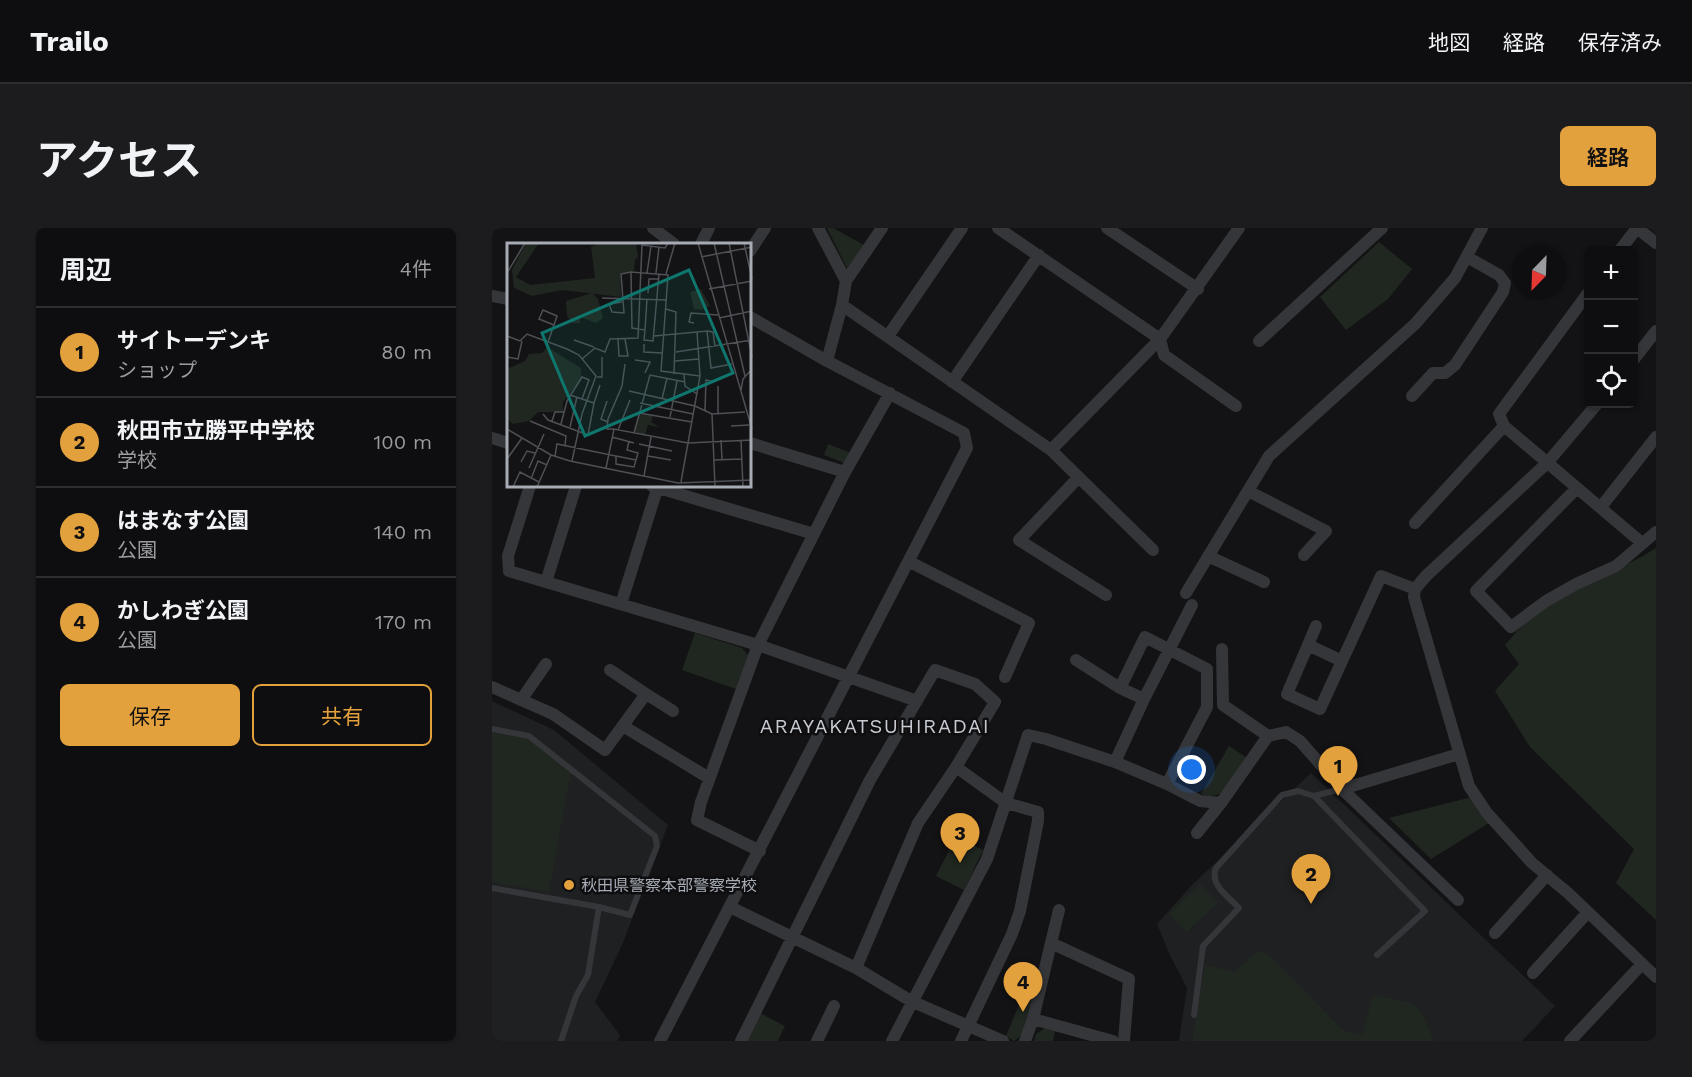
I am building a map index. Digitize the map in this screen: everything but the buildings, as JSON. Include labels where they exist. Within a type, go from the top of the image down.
[{"type":"street","points":[[653,228],[673,243]]},
{"type":"street","points":[[702,243],[709,228]]},
{"type":"street","points":[[818,228],[846,281]]},
{"type":"street","points":[[827,361],[846,281],[882,228]]},
{"type":"street","points":[[888,336],[962,228]]},
{"type":"street","points":[[998,228],[1160,339],[1164,355],[1236,406]]},
{"type":"street","points":[[1107,228],[1198,289]]},
{"type":"street","points":[[1259,341],[1382,228]]},
{"type":"street","points":[[1186,593],[1269,456],[1415,324],[1455,278],[1482,228]]},
{"type":"street","points":[[1623,246],[1637,228],[1656,243]]},
{"type":"street","points":[[752,248],[763,229]]},
{"type":"street","points":[[1051,450],[1160,339],[1198,289],[1236,229]]},
{"type":"street","points":[[952,382],[1038,255]]},
{"type":"street","points":[[1412,396],[1433,373],[1445,373],[1455,366],[1503,292],[1505,284],[1499,275],[1467,257]]},
{"type":"street","points":[[492,296],[507,299]]},
{"type":"street","points":[[1584,299],[1499,414],[1504,426],[1642,543]]},
{"type":"street","points":[[842,305],[1051,450],[1153,550]]},
{"type":"street","points":[[660,1041],[968,448],[964,433],[827,361],[752,318]]},
{"type":"street","points":[[1638,354],[1656,331]]},
{"type":"street","points":[[760,851],[697,820],[709,778],[758,645],[845,472],[890,393]]},
{"type":"street","points":[[1594,408],[1548,462],[1426,576],[1415,589],[1414,597],[1469,786],[1488,813],[1532,863],[1588,912],[1656,977]]},
{"type":"street","points":[[1415,524],[1504,426]]},
{"type":"street","points":[[1601,507],[1656,437]]},
{"type":"street","points":[[492,438],[507,443]]},
{"type":"street","points":[[752,444],[845,472]]},
{"type":"street","points":[[1079,477],[1019,540],[1106,595]]},
{"type":"street","points":[[529,488],[508,556],[510,571],[758,645],[917,701]]},
{"type":"street","points":[[546,582],[575,488]]},
{"type":"street","points":[[621,604],[655,488]]},
{"type":"street","points":[[663,488],[814,534]]},
{"type":"street","points":[[1577,488],[1476,591],[1511,627],[1576,584],[1616,566],[1656,532]]},
{"type":"street","points":[[1248,491],[1326,531],[1304,555]]},
{"type":"street","points":[[1208,556],[1264,582]]},
{"type":"street","points":[[910,562],[1029,623],[1005,677]]},
{"type":"street","points":[[1316,626],[1287,694],[1320,709],[1381,576],[1415,589]]},
{"type":"street","points":[[1115,762],[1192,605]]},
{"type":"street","points":[[1120,688],[1145,637],[1207,669],[1207,707],[1167,784]]},
{"type":"street","points":[[1308,645],[1342,661]]},
{"type":"street","points":[[1222,649],[1223,705],[1269,736]]},
{"type":"street","points":[[1076,660],[1120,688],[1144,699]]},
{"type":"street","points":[[520,700],[546,664]]},
{"type":"street","points":[[610,670],[673,711]]},
{"type":"street","points":[[741,1041],[870,780],[935,670],[975,684],[995,702],[956,767],[918,823],[856,968]]},
{"type":"street","points":[[492,687],[553,714],[605,750],[643,698],[643,692]]},
{"type":"street","points":[[623,726],[709,778]]},
{"type":"street","points":[[1197,834],[1269,736],[1286,732],[1300,741],[1342,789],[1458,900]]},
{"type":"street","points":[[892,1041],[987,859],[1028,735],[1115,762],[1200,801],[1221,803]]},
{"type":"street","points":[[1342,789],[1459,754]]},
{"type":"street","points":[[956,767],[1006,803],[1038,812],[1020,911],[1012,934],[961,1041]]},
{"type":"street","points":[[1495,933],[1547,875]]},
{"type":"street","points":[[730,907],[856,968],[911,1001],[1003,1041]]},
{"type":"street","points":[[1025,1041],[1033,1019],[1059,910]]},
{"type":"street","points":[[1533,973],[1588,912]]},
{"type":"street","points":[[1051,943],[1129,979],[1124,1041]]},
{"type":"street","points":[[1570,1041],[1642,964]]},
{"type":"street","points":[[817,1041],[834,1006]]},
{"type":"street","points":[[1033,1019],[1113,1041]]},
{"type":"lane","points":[[492,729],[529,736],[655,836],[657,846],[630,915],[599,907],[492,888]]},
{"type":"lane","points":[[1314,796],[1342,789]]},
{"type":"lane","points":[[1194,1015],[1203,946],[1239,908],[1215,883],[1216,868],[1282,795],[1299,791],[1314,796],[1425,910],[1377,955]]},
{"type":"lane","points":[[561,1041],[576,996],[588,975],[599,907]]},
{"type":"shaded area","points":[[827,228],[833,228],[864,245],[848,270]]},
{"type":"shaded area","points":[[1379,242],[1412,269],[1388,299],[1346,330],[1320,297]]},
{"type":"shaded area","points":[[828,444],[851,453],[847,464],[824,455]]},
{"type":"shaded area","points":[[1656,548],[1656,920],[1616,883],[1634,849],[1530,747],[1495,691],[1519,664],[1505,645],[1520,627],[1560,597]]},
{"type":"shaded area","points":[[695,633],[742,648],[748,655],[736,689],[682,670]]},
{"type":"shaded area","name":"秋田県警察本部警察学校","points":[[492,701],[554,730],[668,825],[622,945],[595,1002],[620,1035],[617,1041],[492,1041]]},
{"type":"shaded area","points":[[492,733],[529,738],[571,770],[549,892],[492,882]]},
{"type":"shaded area","points":[[1229,746],[1247,758],[1239,772],[1224,791],[1210,796],[1201,794]]},
{"type":"shaded area","points":[[1311,773],[1555,1006],[1522,1041],[1179,1041],[1187,988],[1157,924],[1193,884]]},
{"type":"shaded area","points":[[1472,797],[1489,823],[1431,859],[1389,818]]},
{"type":"shaded area","points":[[956,837],[983,850],[964,890],[936,876]]},
{"type":"shaded area","points":[[1200,884],[1218,902],[1187,932],[1169,914]]},
{"type":"shaded area","points":[[1258,951],[1268,954],[1343,1030],[1362,1035],[1373,995],[1414,1005],[1424,1017],[1433,1041],[1192,1041],[1205,965],[1234,972]]},
{"type":"shaded area","points":[[1026,988],[1035,991],[1023,1034],[1014,1041],[1006,1036]]},
{"type":"shaded area","points":[[760,1013],[785,1026],[778,1041],[745,1041]]},
{"type":"shaded area","points":[[1045,1028],[1055,1031],[1053,1041],[1034,1041],[1036,1034]]},
{"type":"place","name":"サイトーデンキ","points":[[1338,796]]},
{"type":"place","name":"はまなす公園","points":[[960,863]]},
{"type":"place","name":"秋田県警察本部警察学校","points":[[569,885]]},
{"type":"place","name":"秋田市立勝平中学校","points":[[1311,904]]},
{"type":"place","name":"かしわぎ公園","points":[[1023,1012]]},
{"type":"district","name":"ARAYAKATSUHIRADAI","points":[[875,726]]}]
